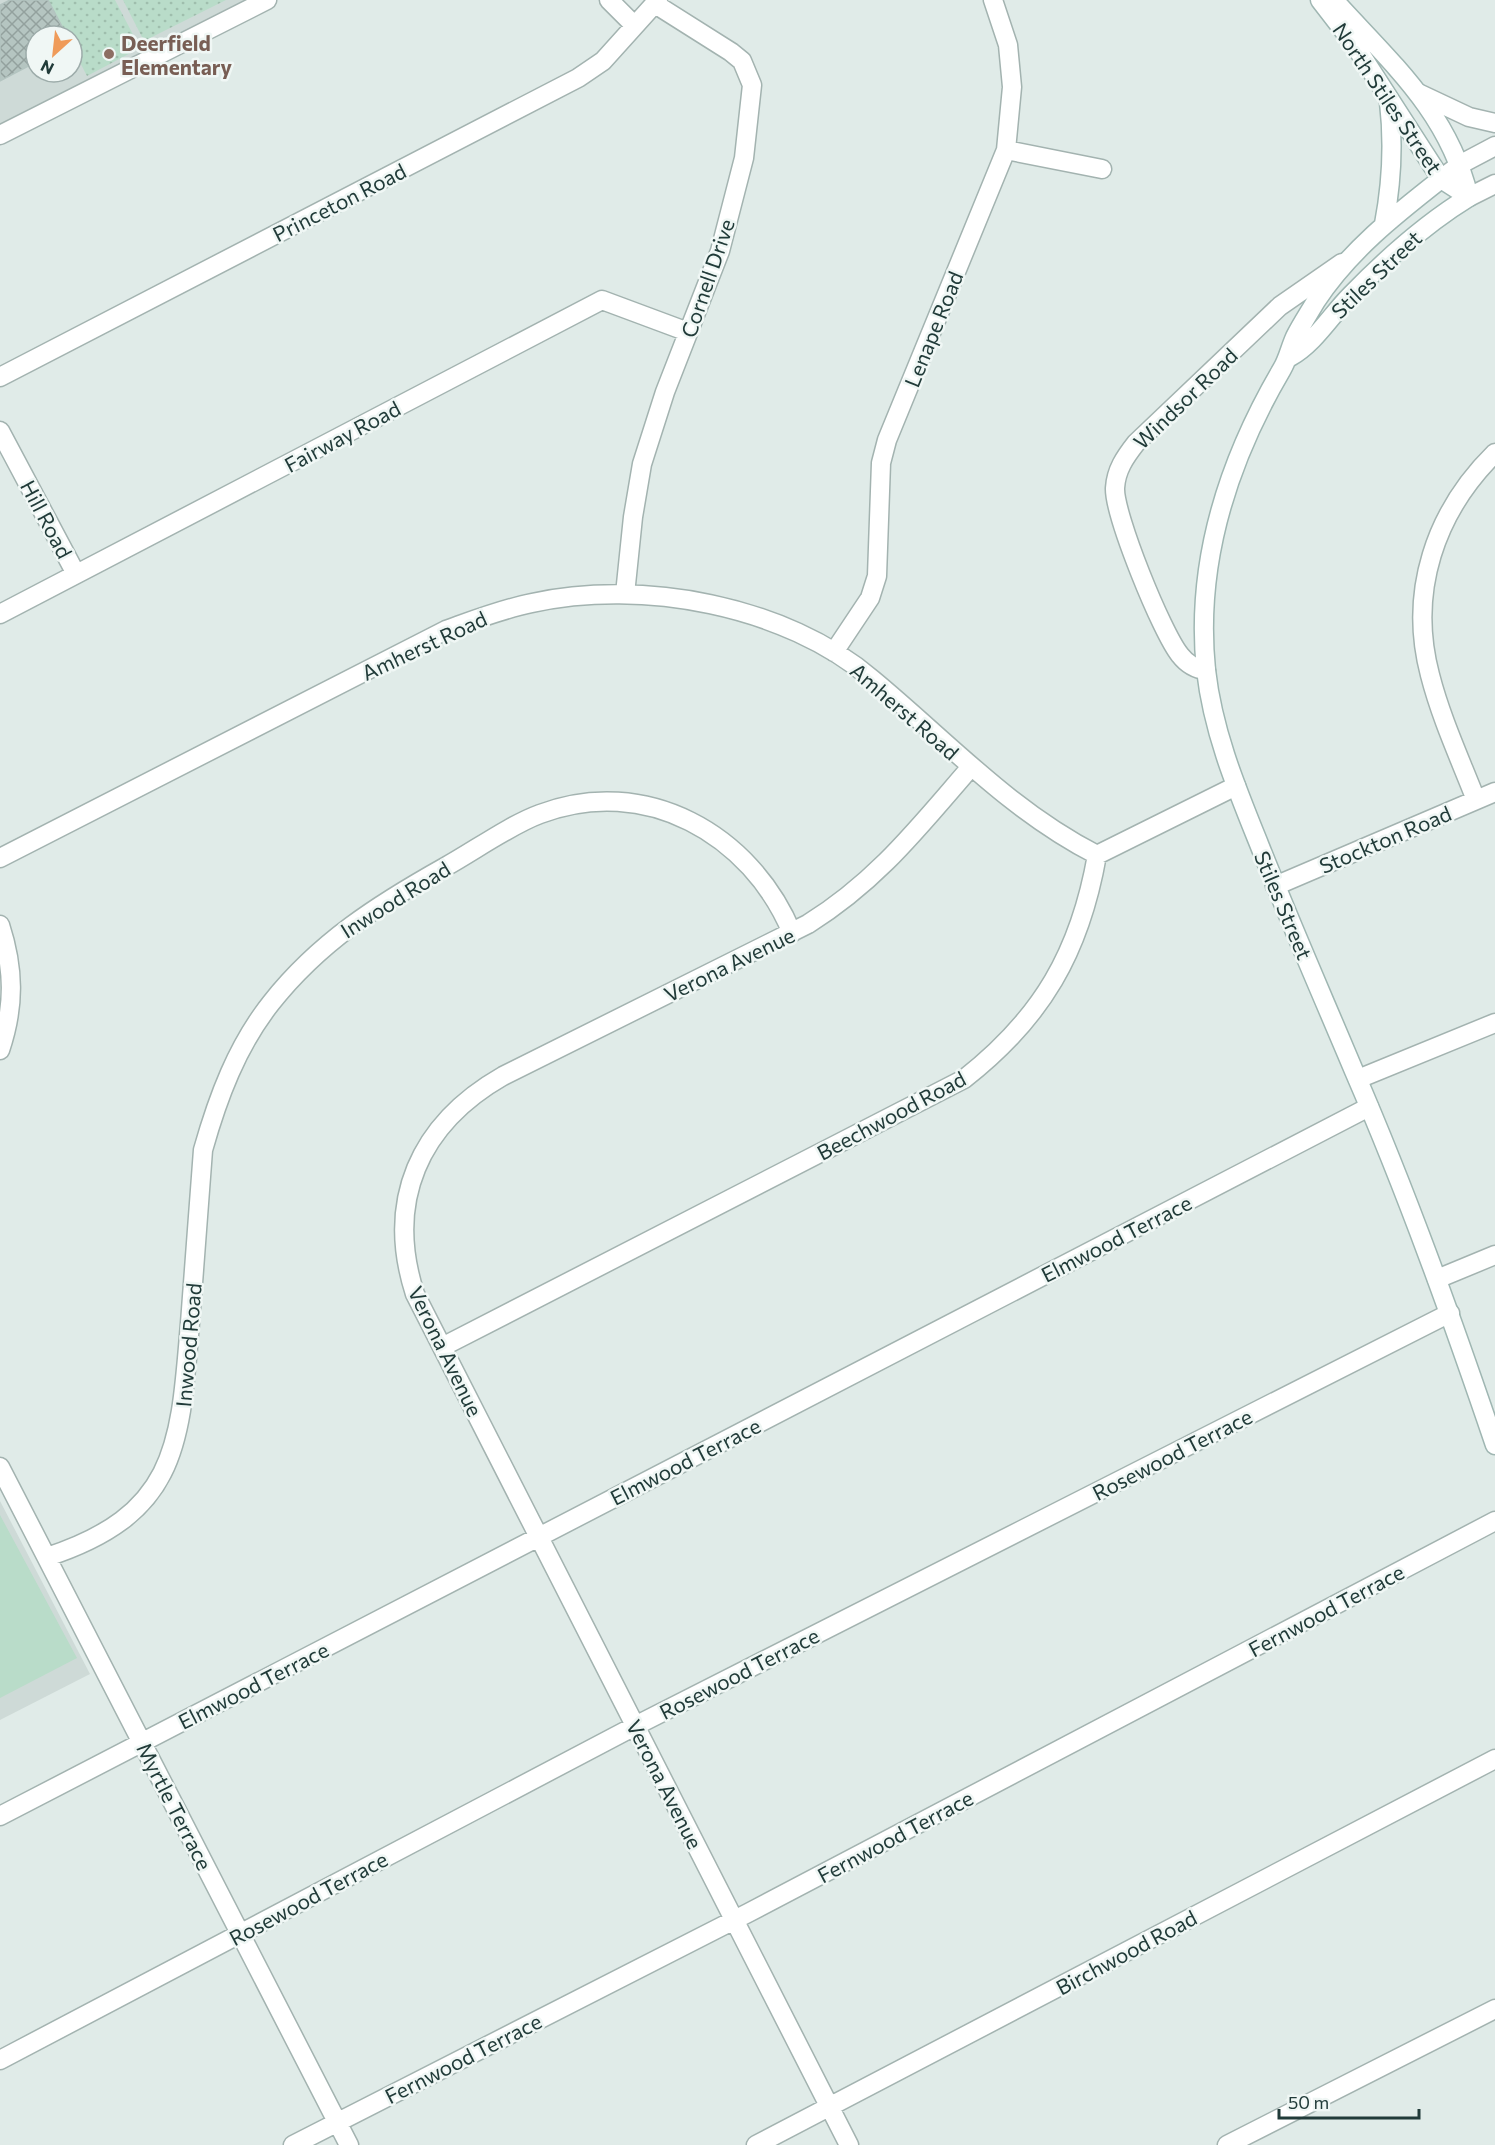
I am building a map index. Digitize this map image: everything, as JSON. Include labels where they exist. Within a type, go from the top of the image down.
[{"type":"street","points":[[0,135],[267,0]]},
{"type":"street","points":[[609,0],[634,25]]},
{"type":"street","name":"Lenape Road","points":[[834,652],[870,598],[877,576],[881,463],[887,440],[1006,150],[1012,87],[1008,45],[993,0]]},
{"type":"street","name":"North Stiles Street","points":[[1320,0],[1388,94],[1441,179],[1468,197]]},
{"type":"street","name":"North Stiles Street","points":[[1334,0],[1418,93],[1439,120],[1461,164],[1468,197]]},
{"type":"street","name":"Princeton Road","points":[[0,377],[578,78],[603,61],[656,2]]},
{"type":"street","name":"Cornell Drive","points":[[625,594],[633,517],[642,464],[665,392],[720,251],[744,158],[752,85],[742,61],[656,2]]},
{"type":"street","points":[[1418,93],[1469,117],[1495,123]]},
{"type":"street","points":[[1383,224],[1392,183],[1394,140],[1388,94]]},
{"type":"street","name":"Stiles Street","points":[[1495,146],[1461,164],[1383,224],[1318,299],[1293,341],[1290,357],[1245,437],[1219,511],[1207,572],[1206,670],[1217,732],[1236,786],[1275,886],[1358,1079],[1437,1279],[1495,1445]]},
{"type":"street","points":[[1006,150],[1102,169]]},
{"type":"street","name":"Stiles Street","points":[[1290,357],[1305,348],[1332,315],[1385,261],[1416,234],[1468,197],[1495,183]]},
{"type":"street","name":"Windsor Road","points":[[1206,670],[1190,665],[1170,640],[1123,529],[1116,501],[1117,476],[1124,458],[1136,443],[1280,306],[1353,256]]},
{"type":"street","name":"Fairway Road","points":[[0,614],[602,300],[688,332]]},
{"type":"street","name":"Hill Road","points":[[0,431],[76,574]]},
{"type":"street","points":[[1476,800],[1430,677],[1422,629],[1422,606],[1424,582],[1437,536],[1460,495],[1495,453]]},
{"type":"street","name":"Amherst Road","points":[[0,858],[446,630],[533,602],[577,596],[625,594],[666,597],[710,604],[753,616],[794,632],[834,652],[871,677],[970,768],[1062,837],[1097,855]]},
{"type":"street","name":"Verona Avenue","points":[[849,2145],[415,1294],[406,1260],[405,1207],[414,1172],[440,1126],[465,1100],[503,1077],[792,933],[843,902],[884,867],[970,768]]},
{"type":"street","points":[[1097,855],[1236,786]]},
{"type":"street","name":"Stockton Road","points":[[1275,886],[1495,792]]},
{"type":"street","name":"Inwood Road","points":[[47,1557],[87,1543],[117,1525],[143,1501],[171,1456],[183,1407],[203,1150],[214,1111],[229,1074],[253,1029],[296,973],[325,944],[387,900],[540,814],[577,804],[602,802],[643,805],[663,810],[701,826],[719,837],[763,880],[775,897],[792,933]]},
{"type":"street","name":"Beechwood Road","points":[[442,1347],[964,1080],[1014,1036],[1054,983],[1082,923],[1097,855]]},
{"type":"street","points":[[0,925],[8,948],[12,982],[10,1016],[0,1050]]},
{"type":"street","points":[[1358,1079],[1495,1023]]},
{"type":"street","name":"Elmwood Terrace","points":[[0,1816],[1369,1107]]},
{"type":"street","points":[[1437,1279],[1495,1255]]},
{"type":"street","name":"Rosewood Terrace","points":[[0,2060],[635,1726],[1450,1313]]},
{"type":"street","name":"Myrtle Terrace","points":[[0,1467],[349,2145]]},
{"type":"street","name":"Fernwood Terrace","points":[[293,2145],[734,1920],[1495,1521]]},
{"type":"street","name":"Birchwood Road","points":[[756,2145],[1495,1759]]},
{"type":"street","points":[[1227,2145],[1495,2009]]},
{"type":"shaded area","name":"Deerfield Elementary","points":[[0,0],[251,0],[0,128]]},
{"type":"shaded area","points":[[0,1501],[90,1674],[0,1720]]},
{"type":"green space","points":[[48,0],[115,0],[140,48],[87,76],[84,70],[84,24],[60,24]]},
{"type":"green space","points":[[123,0],[226,0],[144,41]]},
{"type":"green space","points":[[0,1515],[77,1658],[0,1698]]},
{"type":"building","name":"Deerfield Elementary","points":[[10,0],[48,0],[61,24],[24,24],[24,68],[0,81],[0,5]]},
{"type":"place","name":"Deerfield Elementary","points":[[109,54]]}]
